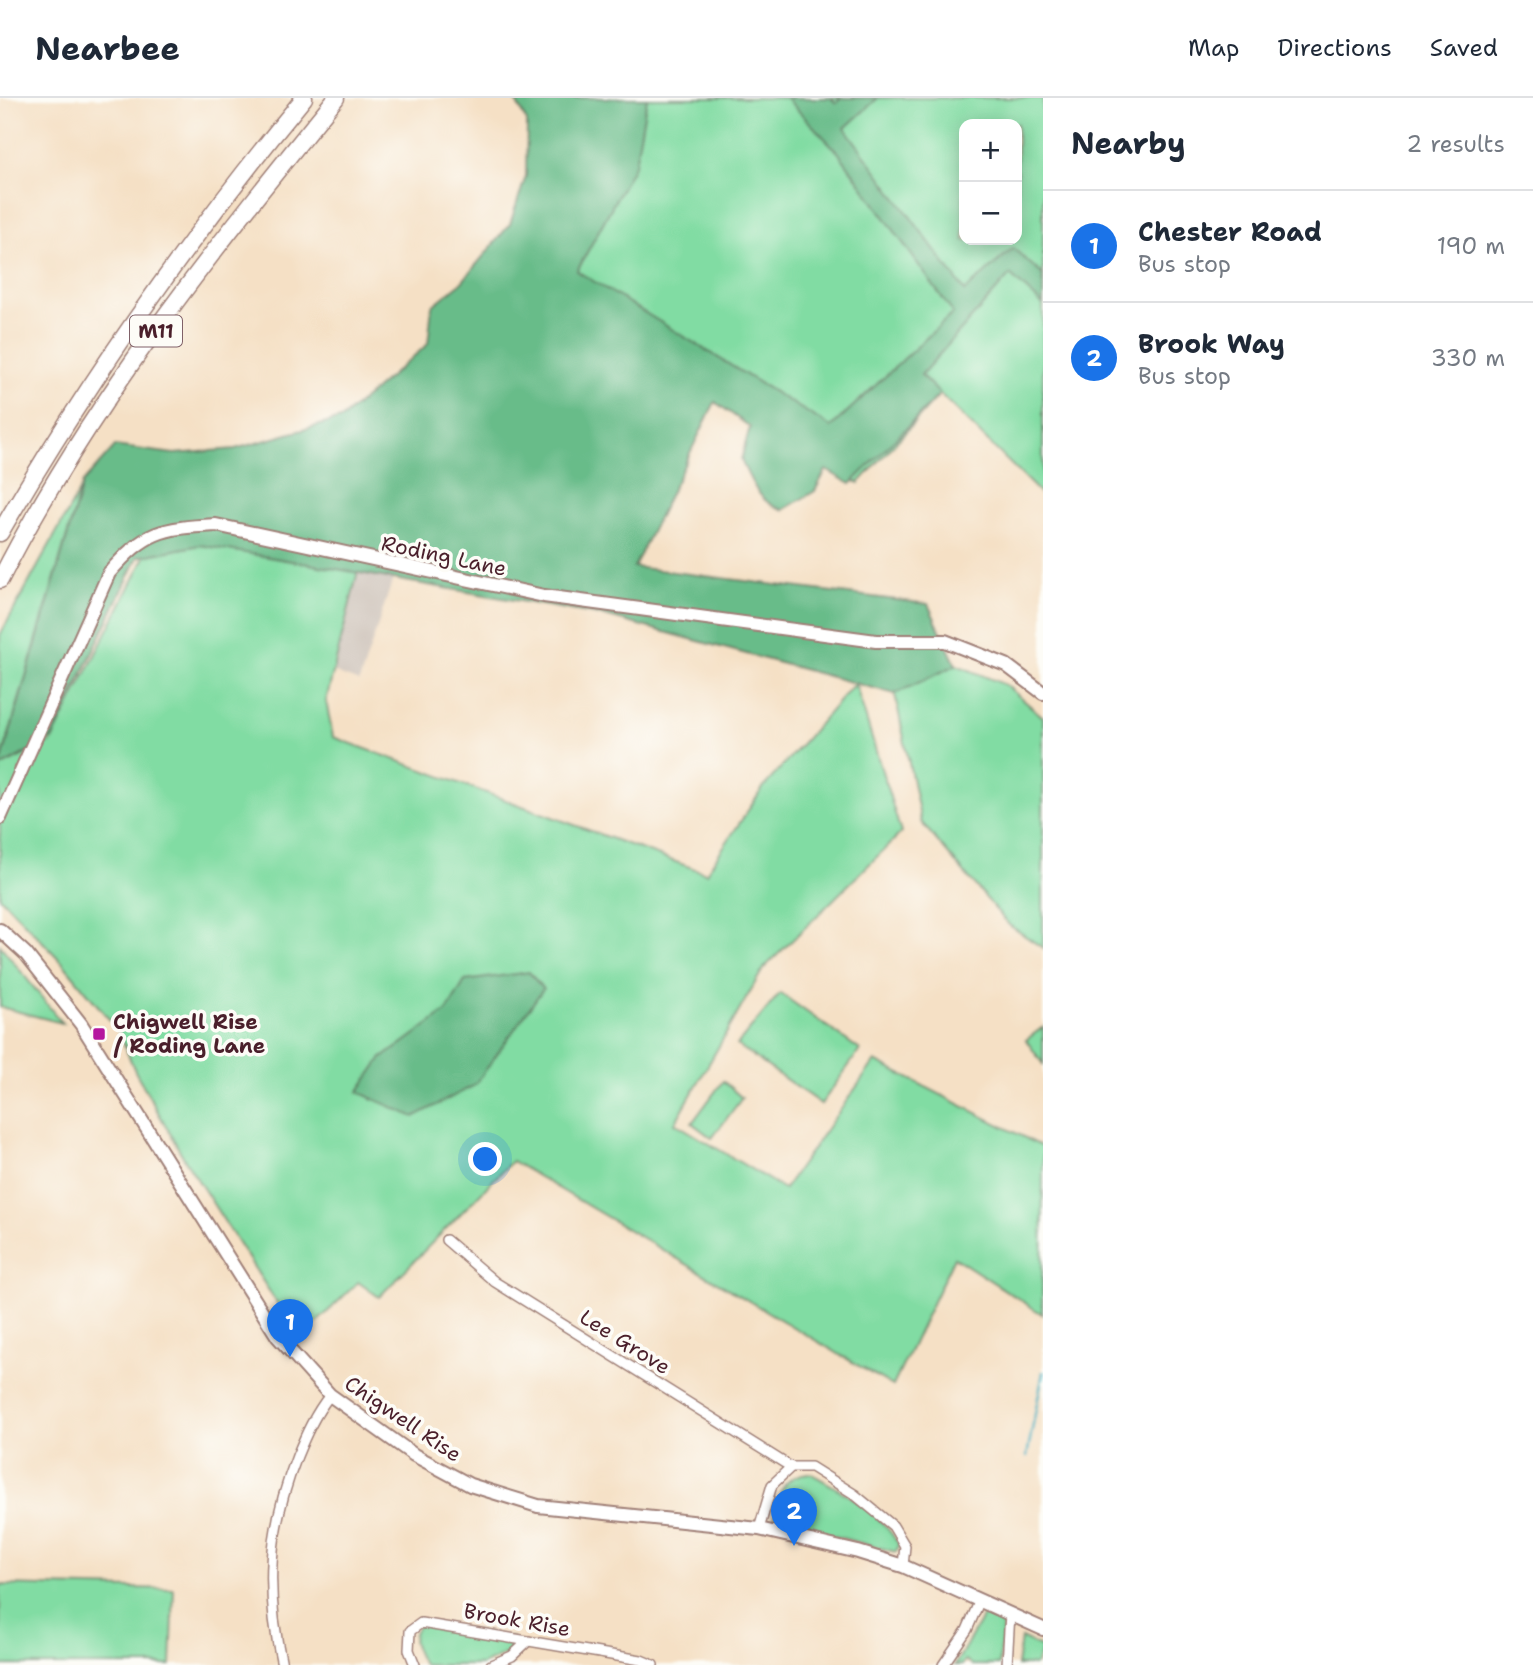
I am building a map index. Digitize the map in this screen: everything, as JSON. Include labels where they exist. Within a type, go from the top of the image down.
[{"type":"highway","name":"M11","points":[[0,533],[105,362],[233,185],[304,98]]},
{"type":"highway","name":"M11","points":[[0,580],[58,476],[122,375],[253,200],[335,98]]},
{"type":"main road","name":"Roding Lane","points":[[0,818],[108,573],[128,551],[150,534],[181,527],[216,525],[544,596],[876,641],[945,641],[1006,665],[1043,694]]},
{"type":"main road","name":"Chigwell Rise","points":[[0,930],[26,954],[81,1024],[278,1337],[330,1395],[414,1455],[470,1485],[538,1506],[758,1529],[903,1566],[1043,1629]]},
{"type":"street","name":"Lee Grove","points":[[446,1240],[495,1282],[791,1467],[811,1467],[854,1494],[892,1526],[905,1546],[903,1566]]},
{"type":"street","points":[[282,1665],[271,1615],[270,1563],[281,1497],[309,1427],[330,1395]]},
{"type":"street","points":[[758,1529],[772,1485],[791,1467]]},
{"type":"street","points":[[943,1665],[967,1630],[980,1600]]},
{"type":"street","points":[[1007,1665],[1010,1614]]},
{"type":"street","name":"Brook Rise","points":[[415,1665],[409,1650],[410,1631],[421,1623],[641,1660],[653,1665]]},
{"type":"street","points":[[491,1665],[512,1656],[528,1641]]},
{"type":"shaded area","points":[[358,571],[393,579],[359,682],[323,668]]},
{"type":"green space","points":[[514,98],[647,98],[635,164],[577,271],[831,427],[953,313],[838,152],[786,98],[831,98],[836,103],[841,98],[878,98],[845,128],[965,291],[1013,248],[1043,275],[1043,305],[1010,275],[921,375],[940,394],[851,484],[826,470],[815,491],[783,510],[775,507],[762,497],[741,460],[750,427],[715,402],[634,567],[928,604],[956,665],[895,694],[605,616],[200,545],[138,557],[52,738],[0,767],[83,482],[115,446],[174,454],[235,449],[341,419],[428,344],[432,306],[462,282],[510,224],[526,176],[527,122]]},
{"type":"green space","points":[[647,98],[1043,98],[1043,496],[940,394],[859,483],[826,469],[571,272],[634,164]]},
{"type":"green space","points":[[81,488],[0,765],[0,635]]},
{"type":"green space","points":[[200,545],[358,571],[326,701],[333,737],[706,873],[763,788],[855,683],[901,833],[763,969],[675,1123],[784,1189],[875,1061],[1043,1147],[1042,1314],[954,1257],[893,1386],[512,1161],[379,1297],[358,1282],[300,1339],[185,1160],[135,1071],[118,1030],[61,961],[0,897],[0,767],[51,742],[146,555]]},
{"type":"green space","points":[[952,663],[1006,685],[1043,717],[1043,948],[1009,925],[921,822],[895,694]]},
{"type":"green space","points":[[0,945],[62,1023],[0,1007]]},
{"type":"green space","points":[[529,972],[543,989],[475,1085],[414,1117],[358,1092],[381,1059],[447,1011],[465,981]]},
{"type":"green space","points":[[780,993],[860,1050],[821,1104],[737,1045]]},
{"type":"green space","points":[[1043,1027],[1043,1064],[1026,1040]]},
{"type":"green space","points":[[723,1081],[742,1098],[712,1138],[692,1123]]},
{"type":"green space","points":[[810,1473],[848,1495],[882,1522],[899,1545],[896,1552],[779,1522],[775,1516],[776,1508],[784,1486],[794,1477]]},
{"type":"green space","points":[[0,1585],[174,1589],[171,1665],[0,1665]]},
{"type":"green space","points":[[984,1614],[1003,1624],[999,1665],[973,1665],[965,1661],[962,1665],[955,1665]]},
{"type":"green space","points":[[421,1623],[512,1638],[510,1652],[482,1665],[423,1665],[413,1638]]},
{"type":"green space","points":[[1021,1638],[1043,1648],[1035,1665],[1017,1665]]},
{"type":"waterway","points":[[1027,1456],[1043,1372]]},
{"type":"place","name":"Chigwell Rise / Roding Lane","points":[[99,1034]]},
{"type":"place","name":"Chester Road","points":[[290,1357]]},
{"type":"place","name":"Brook Way","points":[[794,1546]]}]
